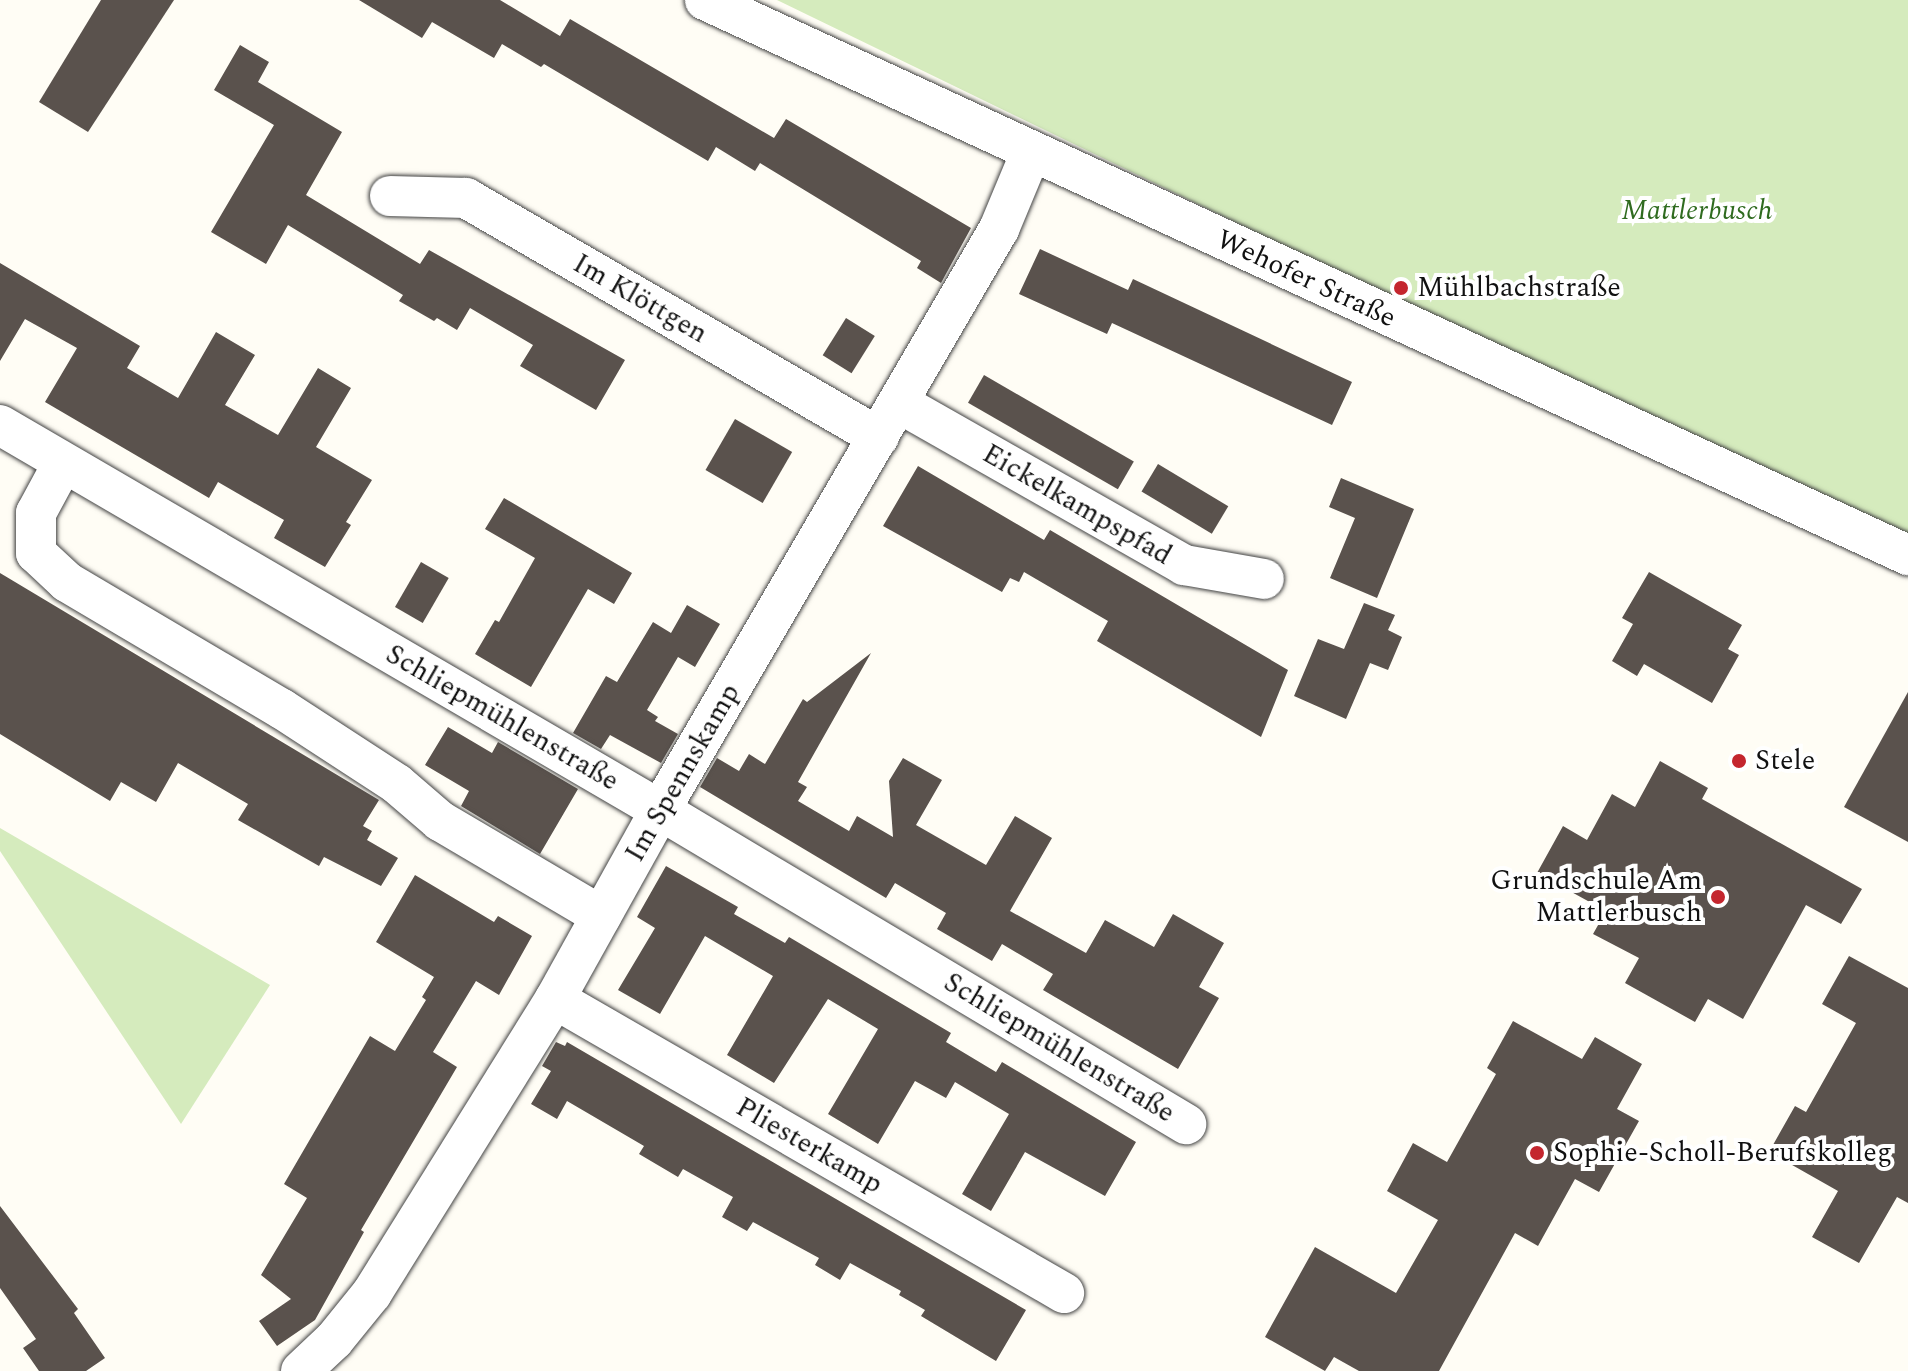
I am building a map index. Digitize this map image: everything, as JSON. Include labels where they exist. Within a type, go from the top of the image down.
[{"type":"street","name":"Wehofer Straße","points":[[705,0],[1908,555]]},
{"type":"street","name":"Im Spennskamp","points":[[301,1371],[334,1340],[372,1293],[555,999],[660,810],[999,229],[1031,152]]},
{"type":"street","name":"Im Klöttgen","points":[[390,196],[466,198],[879,437]]},
{"type":"street","name":"Eickelkampspfad","points":[[899,403],[1184,565],[1264,579]]},
{"type":"street","name":"Schliepmühlenstraße","points":[[0,425],[660,810],[1186,1124]]},
{"type":"street","points":[[63,463],[36,513],[36,553],[67,582],[282,709],[397,784],[440,821],[601,916]]},
{"type":"street","name":"Pliesterkamp","points":[[555,999],[1064,1293]]},
{"type":"green space","name":"Mattlerbusch","points":[[777,0],[1908,0],[1908,547],[1876,533]]},
{"type":"green space","points":[[0,828],[270,985],[181,1124],[0,851]]},
{"type":"building","points":[[101,0],[174,0],[88,132],[39,102]]},
{"type":"building","points":[[359,0],[500,0],[560,36],[570,19],[774,138],[786,119],[971,228],[941,283],[917,268],[921,261],[760,163],[755,171],[716,147],[708,161],[544,64],[541,67],[502,44],[494,58],[432,22],[422,38]]},
{"type":"building","points":[[240,45],[269,62],[258,82],[342,132],[306,195],[420,264],[429,250],[625,360],[596,410],[520,366],[533,345],[470,308],[457,330],[437,318],[434,321],[399,301],[403,295],[288,225],[266,264],[211,232],[274,125],[214,90]]},
{"type":"building","points":[[1040,249],[1128,290],[1133,279],[1352,382],[1332,425],[1112,323],[1107,334],[1019,294]]},
{"type":"building","points":[[0,263],[140,346],[127,368],[178,398],[216,332],[255,355],[225,405],[278,435],[318,368],[351,388],[316,447],[372,480],[346,522],[351,525],[325,567],[274,538],[284,520],[218,482],[209,498],[45,402],[77,348],[25,319],[0,361]]},
{"type":"building","points":[[846,318],[875,336],[852,373],[823,355]]},
{"type":"building","points":[[984,375],[1134,461],[1118,489],[968,403]]},
{"type":"building","points":[[735,419],[792,452],[763,503],[706,470]]},
{"type":"building","points":[[1158,464],[1228,506],[1212,534],[1142,491]]},
{"type":"building","points":[[918,466],[1044,540],[1050,530],[1288,670],[1261,737],[1097,641],[1108,621],[1024,572],[1019,582],[1010,578],[1002,592],[883,526]]},
{"type":"building","points":[[1341,478],[1414,509],[1377,598],[1330,578],[1355,518],[1329,507]]},
{"type":"building","points":[[504,498],[632,573],[614,604],[588,589],[531,687],[475,654],[495,620],[499,622],[535,558],[485,529]]},
{"type":"building","points":[[421,562],[449,578],[423,623],[395,607]]},
{"type":"building","points":[[1649,572],[1742,625],[1728,649],[1739,655],[1712,703],[1644,664],[1637,676],[1612,661],[1633,624],[1622,618]]},
{"type":"building","points":[[0,573],[379,800],[363,826],[372,831],[367,840],[398,858],[381,886],[324,857],[319,866],[238,820],[248,804],[178,763],[156,802],[121,782],[110,801],[0,734]]},
{"type":"building","points":[[1364,603],[1395,615],[1388,630],[1402,637],[1388,670],[1370,663],[1346,719],[1294,696],[1318,639],[1344,649]]},
{"type":"building","points":[[687,605],[720,624],[695,667],[678,657],[647,710],[658,717],[655,721],[678,734],[661,763],[610,735],[601,749],[573,733],[606,676],[617,682],[653,622],[671,633]]},
{"type":"building","points":[[871,653],[798,782],[807,787],[798,801],[849,831],[857,816],[893,837],[889,781],[903,758],[942,780],[916,825],[986,865],[1015,816],[1052,838],[1010,911],[1086,953],[1105,920],[1154,947],[1173,914],[1224,943],[1199,987],[1219,998],[1178,1069],[1043,990],[1053,974],[1002,944],[992,961],[937,929],[946,913],[895,883],[886,898],[700,787],[717,758],[739,771],[749,754],[765,764],[803,699],[807,702]]},
{"type":"building","points":[[1908,692],[1908,842],[1844,807]]},
{"type":"building","points":[[448,727],[492,753],[498,742],[578,789],[540,854],[461,806],[469,791],[425,765]]},
{"type":"building","name":"Grundschule Am Mattlerbusch","points":[[1660,761],[1708,788],[1702,799],[1862,889],[1841,924],[1806,905],[1743,1019],[1708,999],[1695,1022],[1625,983],[1639,958],[1593,934],[1606,911],[1537,873],[1563,826],[1587,840],[1612,794],[1635,807]]},
{"type":"building","points":[[666,866],[738,907],[734,914],[785,943],[789,937],[951,1033],[946,1042],[996,1072],[1002,1062],[1136,1142],[1105,1196],[1025,1152],[991,1211],[962,1194],[1009,1114],[955,1082],[946,1098],[915,1081],[878,1144],[828,1114],[878,1029],[828,999],[774,1083],[727,1055],[773,976],[705,936],[660,1014],[618,990],[655,928],[637,917]]},
{"type":"building","points":[[415,875],[494,922],[498,916],[532,936],[499,995],[476,981],[433,1052],[457,1067],[361,1230],[364,1232],[315,1320],[277,1346],[259,1321],[291,1299],[261,1275],[307,1198],[284,1184],[370,1036],[395,1051],[426,1000],[422,997],[434,977],[376,942]]},
{"type":"building","points":[[1849,956],[1908,988],[1908,1203],[1897,1197],[1859,1263],[1812,1237],[1838,1191],[1769,1152],[1795,1106],[1806,1112],[1856,1023],[1822,1004]]},
{"type":"building","name":"Sophie-Scholl-Berufskolleg","points":[[1513,1021],[1582,1059],[1595,1037],[1642,1064],[1617,1109],[1639,1121],[1599,1192],[1575,1179],[1538,1246],[1515,1233],[1439,1371],[1359,1371],[1334,1357],[1325,1371],[1265,1337],[1315,1247],[1396,1293],[1438,1220],[1387,1191],[1413,1143],[1447,1162],[1496,1074],[1487,1068]]},
{"type":"building","points":[[556,1042],[565,1046],[567,1042],[1026,1310],[996,1361],[921,1316],[925,1310],[899,1295],[901,1291],[850,1263],[840,1280],[815,1265],[819,1258],[753,1222],[747,1231],[722,1217],[733,1197],[683,1169],[678,1177],[639,1154],[644,1146],[567,1101],[557,1119],[531,1104],[551,1071],[542,1066]]},
{"type":"building","points":[[0,1206],[78,1309],[74,1313],[105,1358],[86,1371],[39,1371],[23,1348],[36,1339],[0,1288]]},
{"type":"place","name":"Mühlbachstraße","points":[[1401,288]]},
{"type":"place","name":"Stele","points":[[1739,761]]},
{"type":"place","name":"Grundschule Am Mattlerbusch","points":[[1718,897]]},
{"type":"place","name":"Sophie-Scholl-Berufskolleg","points":[[1537,1153]]}]
